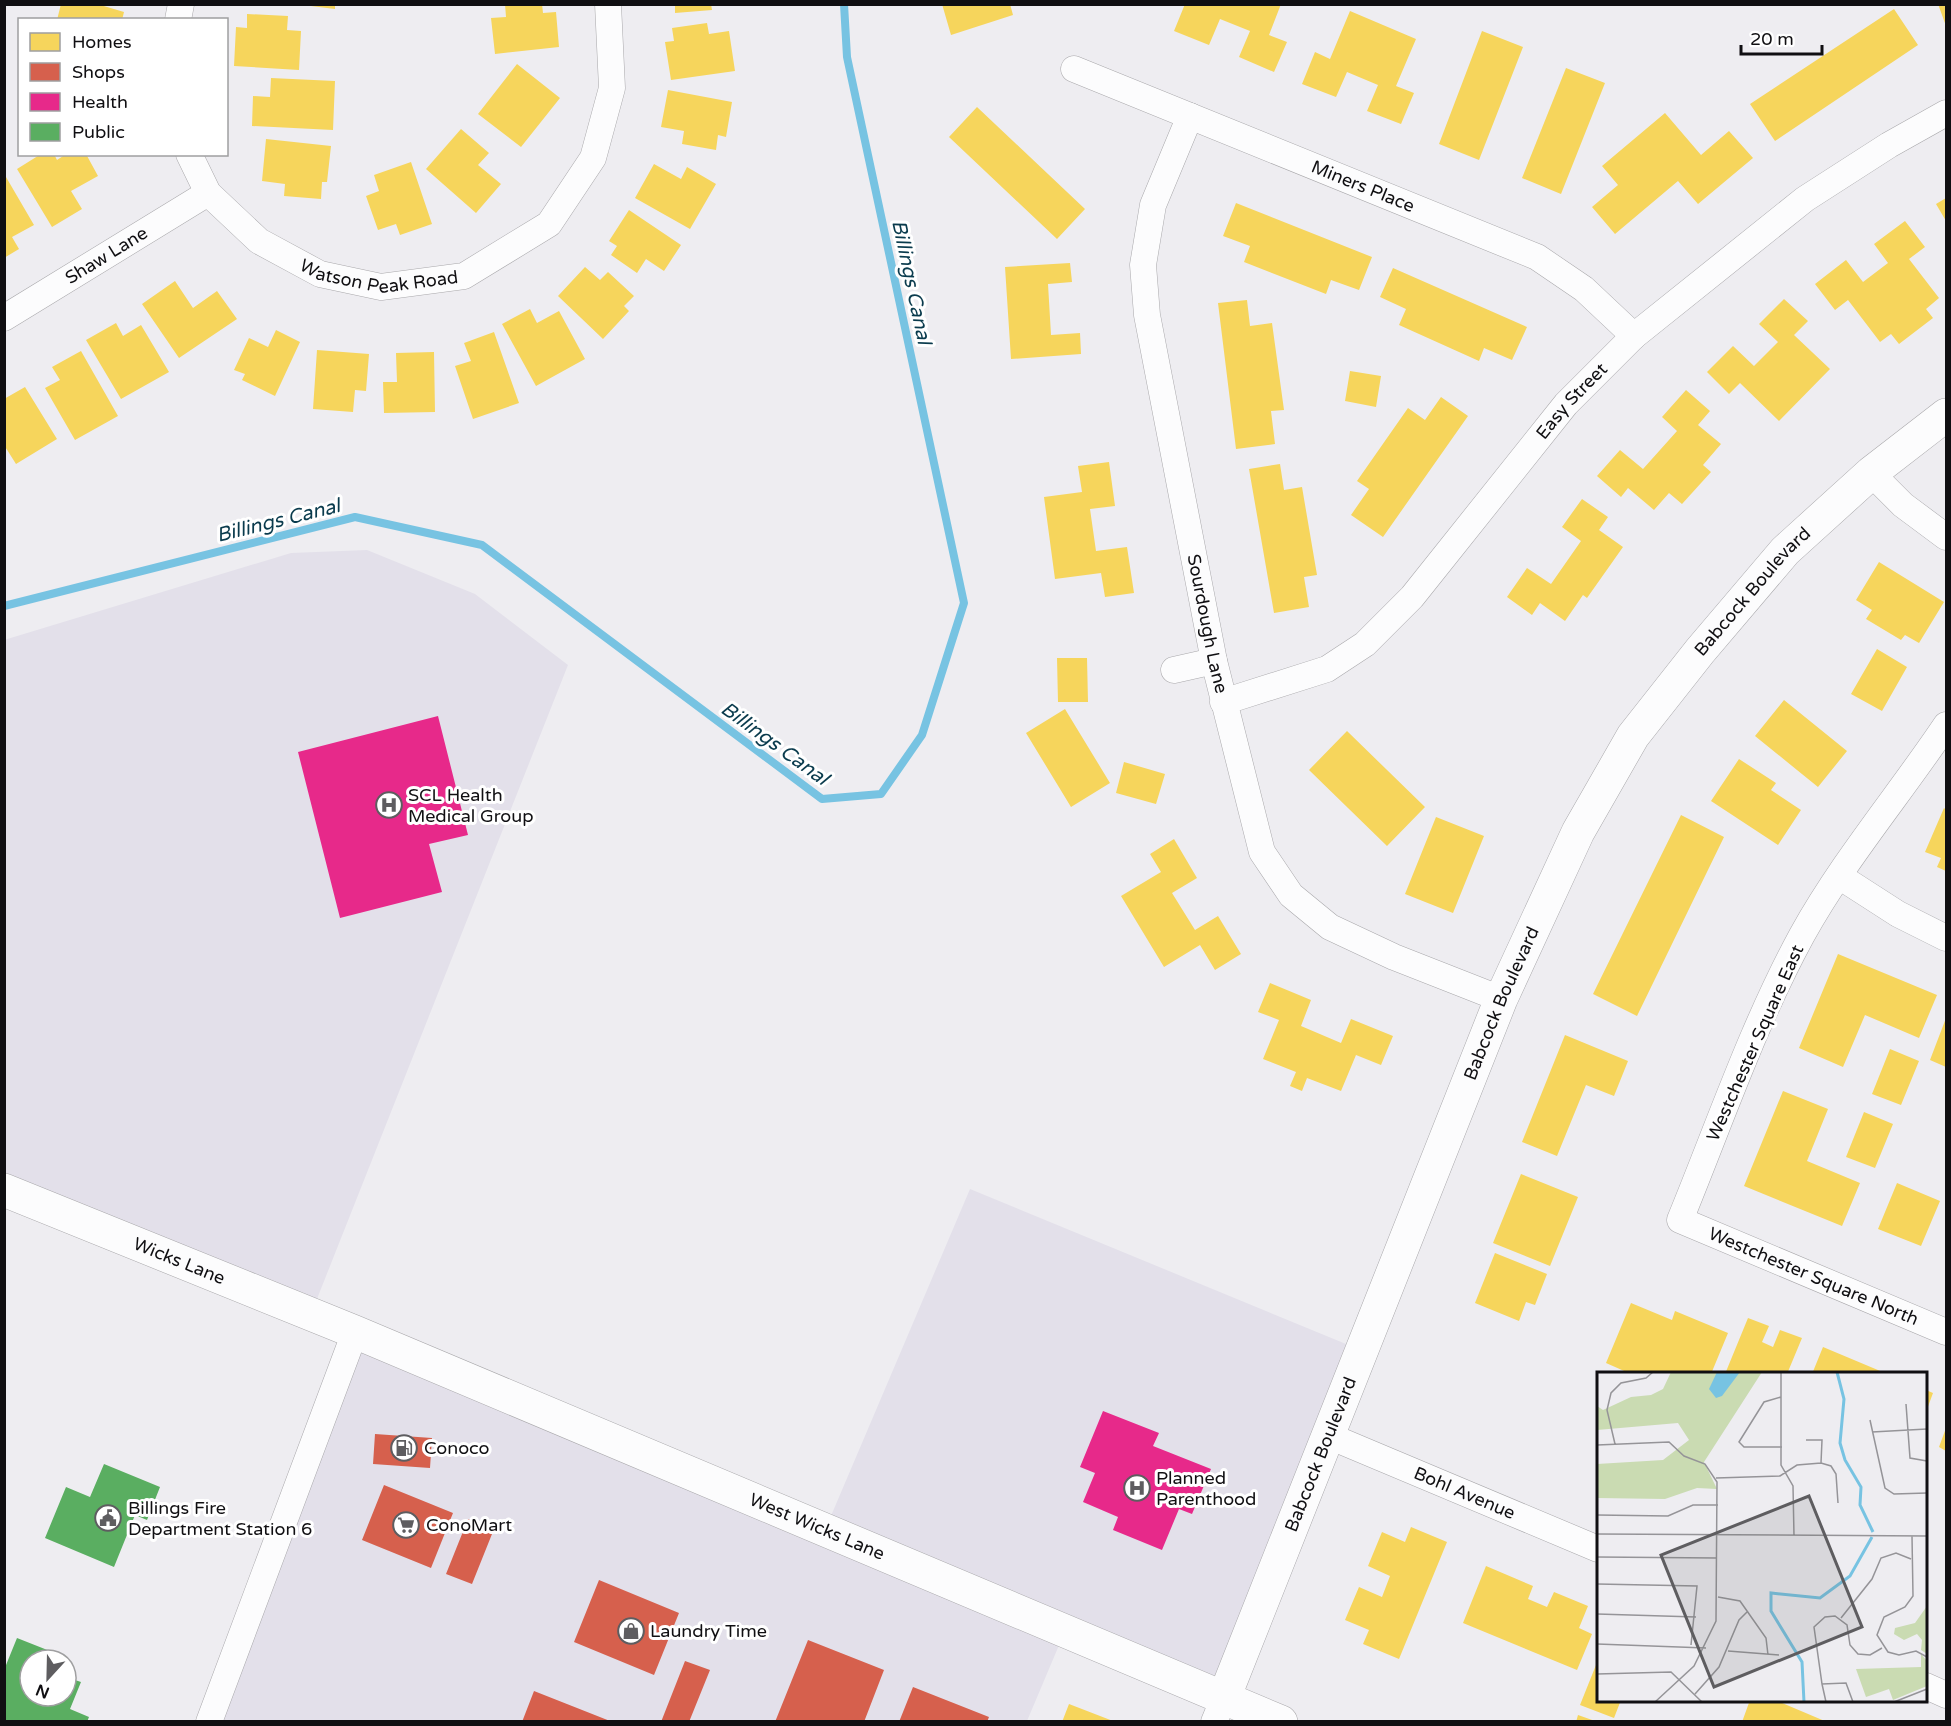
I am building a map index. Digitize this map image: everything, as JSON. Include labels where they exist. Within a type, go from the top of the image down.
[{"type":"street","name":"Watson Peak Road","points":[[190,156],[208,193],[259,240],[320,274],[381,286],[464,276],[549,224],[593,158],[612,88],[609,4]]},
{"type":"street","name":"Miners Place","points":[[1074,69],[1537,257],[1584,289],[1634,336]]},
{"type":"street","name":"Easy Street","points":[[1223,702],[1327,669],[1365,644],[1412,597],[1566,404],[1634,336],[1805,199],[1889,145],[1947,113]]},
{"type":"street","name":"Sourdough Lane","points":[[1190,116],[1154,205],[1143,265],[1147,315],[1214,660],[1262,852],[1291,895],[1330,927],[1394,957],[1501,999]]},
{"type":"street","name":"Shaw Lane","points":[[4,318],[208,193]]},
{"type":"street","name":"Babcock Boulevard","points":[[1219,1710],[1501,999],[1578,832],[1633,736],[1700,651],[1785,551],[1871,473],[1947,415]]},
{"type":"street","points":[[1871,473],[1903,505],[1947,537]]},
{"type":"street","points":[[1174,670],[1214,660]]},
{"type":"street","name":"Westchester Square East","points":[[1680,1220],[1770,999],[1802,935],[1839,876],[1947,725]]},
{"type":"street","points":[[1839,876],[1898,914],[1947,938]]},
{"type":"street","name":"Wicks Lane","points":[[4,1190],[355,1332]]},
{"type":"street","name":"Westchester Square North","points":[[1680,1220],[1947,1332]]},
{"type":"street","points":[[209,1722],[355,1332]]},
{"type":"street","name":"West Wicks Lane","points":[[355,1332],[1219,1710],[1281,1722]]},
{"type":"street","name":"Bohl Avenue","points":[[1329,1436],[1597,1548]]},
{"type":"street","points":[[1927,1686],[1947,1695]]},
{"type":"shaded area","points":[[367,550],[475,594],[568,665],[311,1314],[5,1190],[4,640],[291,553]]},
{"type":"shaded area","points":[[970,1189],[1363,1351],[1224,1698],[1065,1631],[1027,1721],[209,1722],[355,1332],[825,1530]]},
{"type":"building: Homes","points":[[61,4],[97,4],[124,12],[122,18],[58,18]]},
{"type":"building: Homes","points":[[295,4],[335,4],[335,9]]},
{"type":"building: Homes","points":[[505,4],[542,4],[543,13],[556,12],[559,47],[495,54],[491,18],[506,17]]},
{"type":"building: Homes","points":[[675,4],[711,4],[712,10],[675,13]]},
{"type":"building: Homes","points":[[942,4],[1010,4],[1013,15],[951,35]]},
{"type":"building: Homes","points":[[1185,4],[1281,4],[1269,35],[1287,42],[1274,72],[1239,57],[1250,31],[1220,19],[1209,45],[1174,31]]},
{"type":"building: Homes","points":[[1938,4],[1946,4],[1946,26]]},
{"type":"building: Homes","points":[[1894,9],[1918,45],[1775,141],[1750,104]]},
{"type":"building: Homes","points":[[1350,11],[1416,39],[1396,86],[1414,93],[1401,124],[1367,111],[1378,85],[1347,72],[1336,97],[1302,84],[1315,52],[1330,59]]},
{"type":"building: Homes","points":[[247,14],[288,16],[287,30],[301,31],[299,70],[234,66],[236,27],[247,28]]},
{"type":"building: Homes","points":[[707,23],[709,34],[729,31],[735,71],[671,80],[665,42],[674,41],[672,28]]},
{"type":"building: Homes","points":[[1482,31],[1523,47],[1479,160],[1439,144]]},
{"type":"building: Homes","points":[[517,64],[560,98],[521,147],[478,114]]},
{"type":"building: Homes","points":[[1566,68],[1605,83],[1561,194],[1522,178]]},
{"type":"building: Homes","points":[[271,78],[335,81],[333,130],[252,126],[253,96],[270,97]]},
{"type":"building: Homes","points":[[668,90],[732,102],[726,137],[718,135],[716,150],[682,144],[684,131],[661,127]]},
{"type":"building: Homes","points":[[977,107],[1085,209],[1057,239],[949,137]]},
{"type":"building: Homes","points":[[1665,113],[1701,155],[1729,131],[1753,158],[1698,204],[1678,181],[1615,234],[1592,207],[1618,185],[1602,166]]},
{"type":"building: Homes","points":[[461,129],[489,153],[478,165],[501,184],[476,213],[426,169]]},
{"type":"building: Homes","points":[[266,139],[331,146],[327,182],[322,182],[321,199],[284,196],[285,184],[262,181]]},
{"type":"building: Homes","points":[[38,156],[55,156],[57,160],[63,156],[87,156],[98,176],[71,191],[82,209],[52,227],[17,169]]},
{"type":"building: Homes","points":[[411,162],[432,224],[400,235],[396,224],[378,230],[366,196],[379,191],[374,175]]},
{"type":"building: Homes","points":[[654,164],[681,179],[687,167],[716,184],[690,229],[635,198]]},
{"type":"building: Homes","points":[[6,177],[34,225],[12,237],[19,249],[4,258]]},
{"type":"building: Homes","points":[[1946,198],[1946,221],[1936,204]]},
{"type":"building: Homes","points":[[1236,203],[1372,257],[1359,290],[1331,280],[1326,294],[1244,262],[1250,246],[1223,236]]},
{"type":"building: Homes","points":[[629,210],[681,245],[664,271],[646,259],[637,273],[611,255],[617,246],[609,241]]},
{"type":"building: Homes","points":[[1905,221],[1925,247],[1909,259],[1939,298],[1926,309],[1933,318],[1899,344],[1891,334],[1880,342],[1848,300],[1835,310],[1815,284],[1846,260],[1863,282],[1888,263],[1874,244]]},
{"type":"building: Homes","points":[[1070,263],[1072,282],[1048,284],[1051,335],[1080,333],[1081,354],[1011,359],[1005,267]]},
{"type":"building: Homes","points":[[585,267],[600,280],[608,272],[634,296],[624,306],[629,311],[603,339],[558,296]]},
{"type":"building: Homes","points":[[1393,268],[1527,327],[1512,360],[1484,348],[1479,361],[1399,325],[1406,309],[1380,297]]},
{"type":"building: Homes","points":[[175,281],[193,308],[217,291],[237,319],[179,358],[142,304]]},
{"type":"building: Homes","points":[[1784,299],[1808,321],[1794,335],[1830,369],[1779,421],[1740,383],[1729,394],[1707,372],[1733,346],[1754,366],[1778,342],[1759,324]]},
{"type":"building: Homes","points":[[1247,300],[1250,326],[1272,323],[1284,410],[1271,411],[1275,444],[1236,449],[1218,303]]},
{"type":"building: Homes","points":[[530,309],[537,323],[559,311],[585,359],[536,386],[502,324]]},
{"type":"building: Homes","points":[[116,323],[123,336],[141,325],[169,372],[121,399],[86,340]]},
{"type":"building: Homes","points":[[276,330],[300,342],[275,396],[242,380],[245,374],[234,370],[249,338],[268,347]]},
{"type":"building: Homes","points":[[494,332],[519,403],[473,419],[455,366],[471,361],[464,343]]},
{"type":"building: Homes","points":[[317,350],[369,354],[366,391],[355,390],[353,412],[313,409]]},
{"type":"building: Homes","points":[[81,351],[118,416],[75,440],[45,388],[60,380],[52,367]]},
{"type":"building: Homes","points":[[434,352],[435,412],[384,413],[383,382],[397,382],[396,353]]},
{"type":"building: Homes","points":[[1350,371],[1381,376],[1376,407],[1345,401]]},
{"type":"building: Homes","points":[[25,387],[57,439],[16,464],[4,445],[4,399]]},
{"type":"building: Homes","points":[[1686,390],[1710,411],[1698,425],[1721,444],[1703,465],[1711,472],[1682,504],[1669,493],[1654,510],[1628,488],[1621,497],[1597,476],[1620,450],[1643,469],[1677,431],[1662,417]]},
{"type":"building: Homes","points":[[1441,397],[1468,416],[1383,537],[1351,515],[1369,489],[1357,481],[1408,408],[1425,420]]},
{"type":"building: Homes","points":[[1109,462],[1115,506],[1090,509],[1096,551],[1127,547],[1134,593],[1105,597],[1101,573],[1055,579],[1044,497],[1082,492],[1078,466]]},
{"type":"building: Homes","points":[[1280,464],[1284,490],[1302,487],[1317,575],[1304,577],[1309,607],[1274,613],[1249,469]]},
{"type":"building: Homes","points":[[1582,499],[1608,517],[1599,530],[1623,547],[1587,598],[1583,595],[1565,621],[1540,603],[1532,615],[1507,597],[1527,568],[1551,584],[1581,541],[1562,527]]},
{"type":"building: Homes","points":[[1879,562],[1944,602],[1919,643],[1905,635],[1901,640],[1866,619],[1872,610],[1856,600]]},
{"type":"building: Homes","points":[[1877,649],[1907,667],[1882,711],[1851,694]]},
{"type":"building: Homes","points":[[1057,658],[1087,658],[1088,702],[1058,702]]},
{"type":"building: Homes","points":[[1784,700],[1847,751],[1818,787],[1755,736]]},
{"type":"building: Homes","points":[[1065,709],[1110,783],[1071,807],[1026,733]]},
{"type":"building: Homes","points":[[1347,731],[1425,807],[1387,846],[1309,770]]},
{"type":"building: Homes","points":[[1739,759],[1776,783],[1771,790],[1801,810],[1778,845],[1711,801]]},
{"type":"building: Homes","points":[[1124,762],[1165,774],[1156,804],[1116,793]]},
{"type":"building: Homes","points":[[1944,808],[1946,810],[1946,871],[1937,867],[1941,858],[1925,852]]},
{"type":"building: Homes","points":[[1681,815],[1724,837],[1637,1016],[1593,994]]},
{"type":"building: Homes","points":[[1436,817],[1484,836],[1453,913],[1405,894]]},
{"type":"building: Homes","points":[[1174,839],[1197,878],[1172,893],[1195,930],[1218,916],[1241,954],[1215,970],[1200,945],[1164,967],[1121,896],[1161,872],[1150,854]]},
{"type":"building: Homes","points":[[1838,954],[1937,995],[1919,1038],[1865,1015],[1843,1067],[1799,1048]]},
{"type":"building: Homes","points":[[1270,983],[1311,1000],[1301,1026],[1341,1043],[1351,1019],[1393,1036],[1381,1065],[1356,1055],[1341,1091],[1307,1078],[1302,1091],[1290,1086],[1296,1072],[1263,1059],[1279,1020],[1258,1012]]},
{"type":"building: Homes","points":[[1946,1018],[1946,1067],[1930,1060]]},
{"type":"building: Homes","points":[[1565,1035],[1628,1061],[1614,1096],[1586,1085],[1557,1156],[1522,1142]]},
{"type":"building: Homes","points":[[1890,1049],[1919,1061],[1901,1105],[1872,1094]]},
{"type":"building: Homes","points":[[1783,1091],[1828,1109],[1807,1161],[1860,1183],[1842,1226],[1744,1186]]},
{"type":"building: Homes","points":[[1864,1112],[1893,1124],[1875,1168],[1846,1157]]},
{"type":"building: Homes","points":[[1521,1174],[1578,1197],[1550,1266],[1493,1243]]},
{"type":"building: Homes","points":[[1897,1183],[1940,1201],[1921,1246],[1878,1229]]},
{"type":"building: Homes","points":[[1495,1253],[1547,1274],[1535,1305],[1526,1302],[1519,1321],[1475,1303]]},
{"type":"building: Homes","points":[[1631,1303],[1672,1320],[1675,1311],[1728,1333],[1712,1372],[1626,1372],[1606,1363]]},
{"type":"building: Homes","points":[[1748,1318],[1769,1326],[1762,1342],[1773,1347],[1780,1330],[1802,1338],[1788,1372],[1726,1372]]},
{"type":"building: Homes","points":[[1823,1347],[1883,1372],[1813,1372]]},
{"type":"building: Homes","points":[[1927,1390],[1933,1393],[1927,1409]]},
{"type":"building: Homes","points":[[1946,1428],[1946,1451],[1939,1447]]},
{"type":"building: Homes","points":[[1411,1527],[1447,1542],[1399,1659],[1363,1644],[1369,1630],[1345,1620],[1359,1587],[1382,1597],[1390,1576],[1368,1566],[1382,1532],[1405,1542]]},
{"type":"building: Homes","points":[[1486,1566],[1533,1586],[1528,1599],[1547,1607],[1554,1592],[1588,1606],[1579,1628],[1592,1634],[1577,1670],[1463,1623]]},
{"type":"building: Homes","points":[[1597,1662],[1597,1702],[1620,1702],[1614,1718],[1580,1705]]},
{"type":"building: Homes","points":[[1749,1702],[1780,1702],[1827,1722],[1742,1722]]},
{"type":"building: Homes","points":[[1069,1704],[1113,1721],[1113,1722],[1062,1722]]},
{"type":"building: Homes","points":[[1578,1715],[1595,1721],[1595,1722],[1576,1722]]},
{"type":"building: Shops","points":[[375,1434],[432,1438],[430,1468],[373,1464]]},
{"type":"building: Shops","points":[[384,1485],[453,1513],[431,1568],[362,1540]]},
{"type":"building: Shops","points":[[468,1519],[494,1529],[472,1584],[446,1574]]},
{"type":"building: Shops","points":[[599,1580],[679,1613],[654,1675],[574,1642]]},
{"type":"building: Shops","points":[[808,1640],[884,1670],[864,1722],[775,1722]]},
{"type":"building: Shops","points":[[685,1661],[710,1670],[689,1722],[661,1722]]},
{"type":"building: Shops","points":[[913,1687],[989,1717],[987,1722],[899,1722]]},
{"type":"building: Shops","points":[[534,1691],[610,1721],[610,1722],[522,1722]]},
{"type":"building: Health","points":[[438,716],[468,835],[429,844],[442,892],[340,918],[298,752]]},
{"type":"building: Health","points":[[1103,1411],[1159,1433],[1153,1446],[1211,1469],[1192,1514],[1179,1509],[1162,1550],[1113,1530],[1118,1517],[1083,1502],[1095,1473],[1080,1467]]},
{"type":"building: Public","points":[[104,1464],[160,1487],[147,1520],[135,1515],[114,1567],[45,1538],[66,1487],[90,1497]]},
{"type":"building: Public","points":[[17,1638],[42,1648],[18,1648],[18,1708],[70,1708],[89,1717],[87,1722],[4,1722],[4,1670]]},
{"type":"waterway","name":"Billings Canal","points":[[4,606],[355,517],[482,545],[822,799],[881,794],[922,735],[964,603],[847,57],[844,4]]},
{"type":"place","name":"SCL Health Medical Group","points":[[389,805]]},
{"type":"place","name":"Conoco","points":[[404,1448]]},
{"type":"place","name":"Planned Parenthood","points":[[1137,1488]]},
{"type":"place","name":"Billings Fire Department Station 6","points":[[108,1518]]},
{"type":"place","name":"ConoMart","points":[[406,1525]]},
{"type":"place","name":"Laundry Time","points":[[631,1631]]}]
